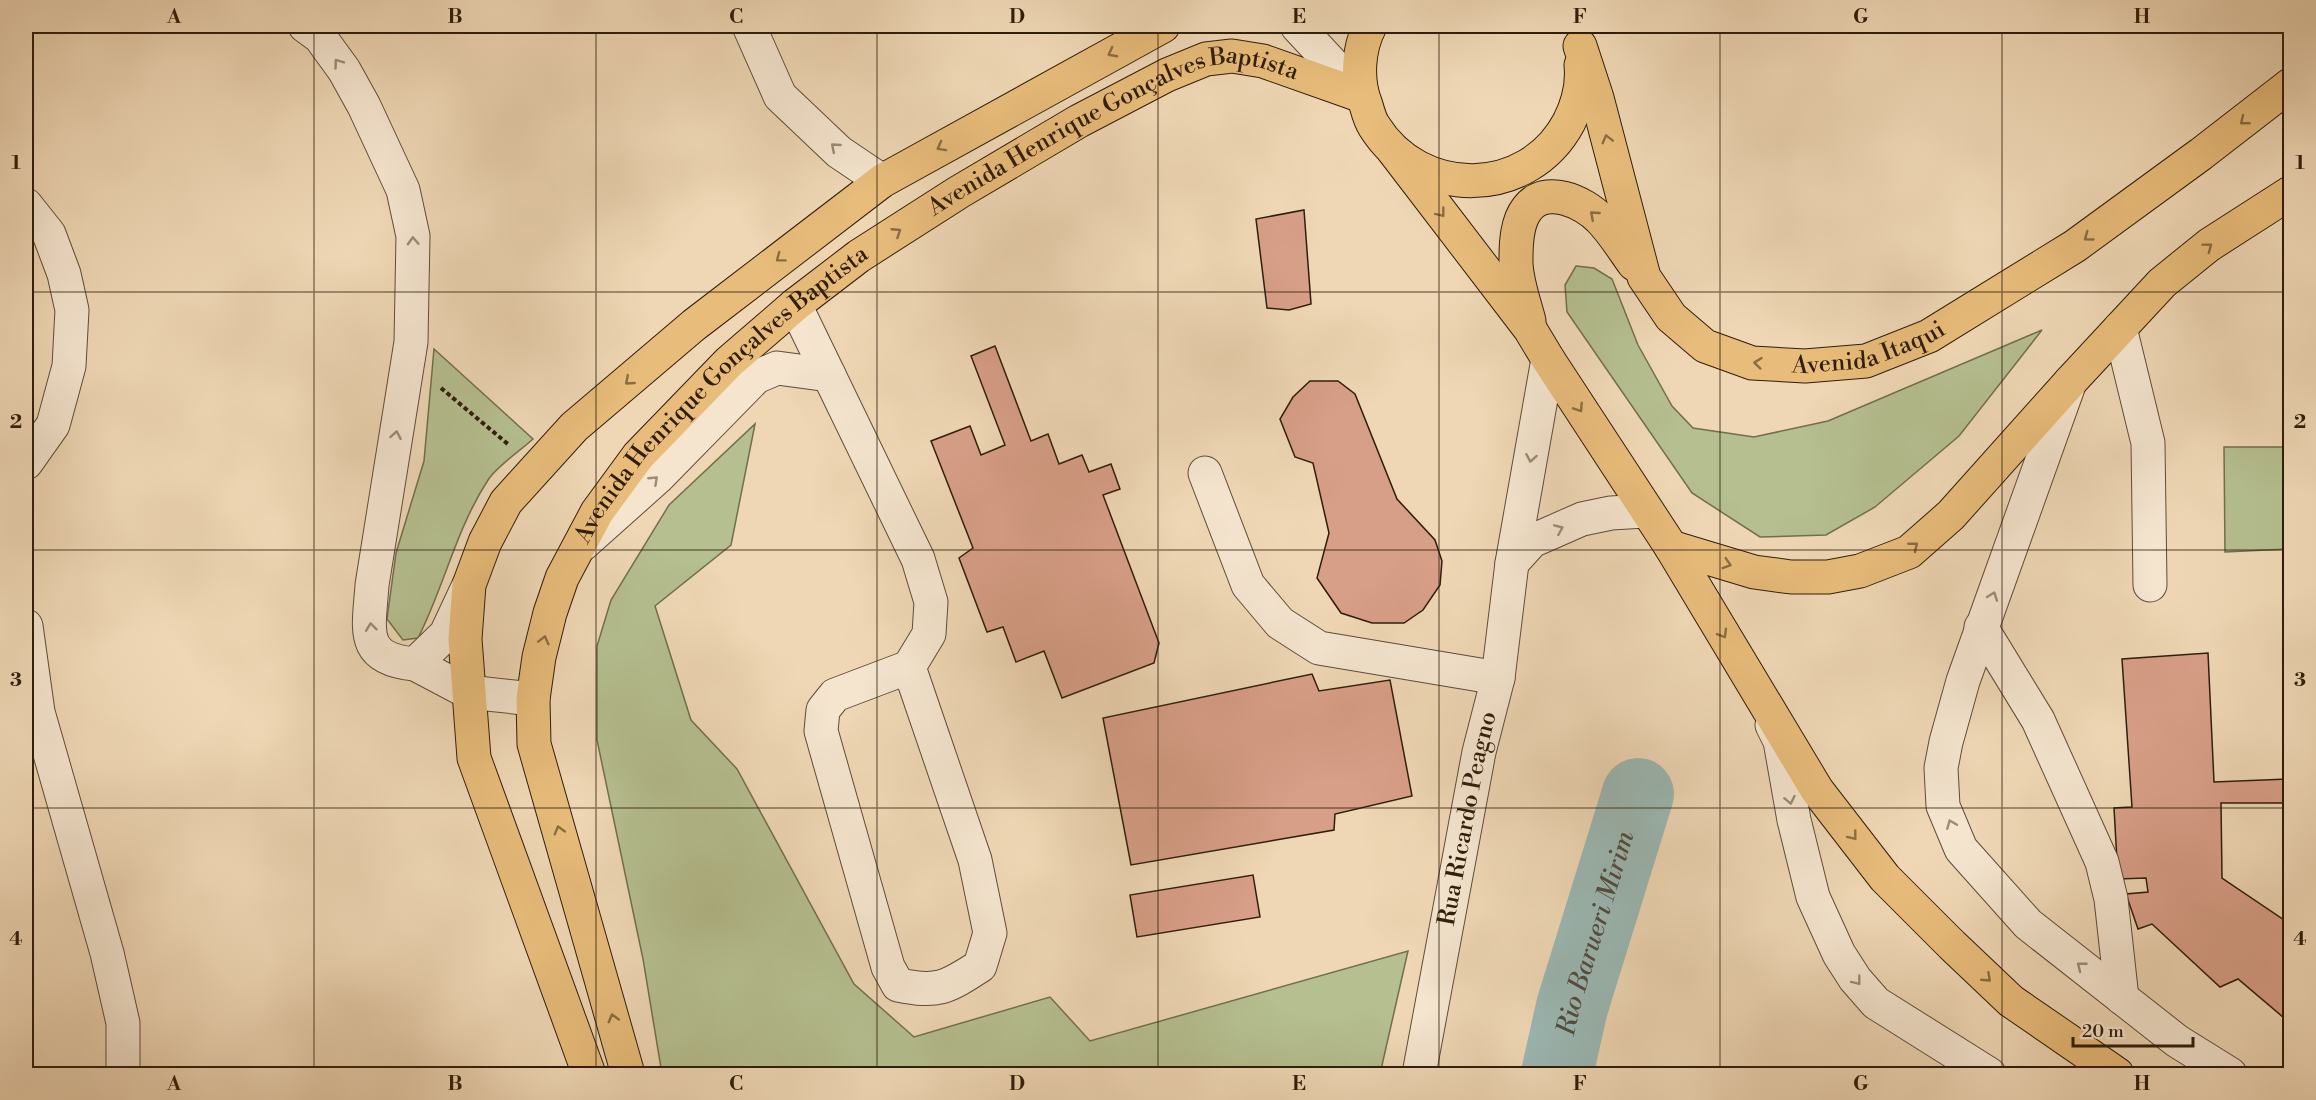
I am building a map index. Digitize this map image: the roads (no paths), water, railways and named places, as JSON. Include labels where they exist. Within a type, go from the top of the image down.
[{"type":"main road","name":"Avenida Henrique Gonçalves Baptista","points":[[589,1074],[474,758],[465,639],[469,585],[485,542],[506,502],[574,427],[694,325],[882,181],[1163,26]]},
{"type":"main road","points":[[1370,26],[1365,34],[1359,65],[1362,96],[1373,126],[1530,329],[1671,547],[1817,790],[1886,878],[1952,945],[2011,1000],[2116,1074]]},
{"type":"main road","points":[[1393,150],[1419,169],[1448,180],[1480,182],[1511,174],[1539,159],[1561,136],[1576,108],[1582,78],[1575,36]]},
{"type":"main road","name":"Avenida Itaqui","points":[[1575,36],[1597,98],[1644,277],[1671,317],[1704,346],[1752,363],[1805,366],[1866,361],[1929,336],[2075,246],[2201,154],[2290,85]]},
{"type":"main road","name":"Avenida Henrique Gonçalves Baptista","points":[[628,1074],[534,744],[533,699],[539,657],[562,578],[597,512],[638,456],[729,362],[795,305],[860,256],[959,192],[1079,121],[1167,75],[1206,59],[1232,56],[1263,61],[1362,96]]},
{"type":"main road","points":[[1671,547],[1754,572],[1791,577],[1828,577],[1860,571],[1909,552],[1951,515],[2162,283],[2209,245],[2290,193]]},
{"type":"main road","points":[[1530,329],[1516,260],[1519,226],[1527,208],[1536,201],[1552,197],[1570,199],[1581,204],[1600,220],[1644,277]]},
{"type":"street","points":[[305,26],[320,38],[344,70],[377,132],[403,190],[413,236],[411,342],[372,585],[369,626],[375,650],[385,658],[397,662],[415,663],[468,692],[533,699]]},
{"type":"street","points":[[749,26],[780,96],[839,152],[882,181]]},
{"type":"street","points":[[1298,26],[1362,96]]},
{"type":"street","points":[[26,205],[50,234],[64,274],[72,310],[69,366],[52,424],[26,463]]},
{"type":"street","points":[[795,305],[918,559],[932,602],[929,634],[909,667],[835,695],[823,710],[821,731],[888,967],[898,985],[925,991],[952,984],[980,966],[990,933],[975,860],[909,667]]},
{"type":"street","points":[[2120,328],[2148,443],[2150,585]]},
{"type":"street","name":"Rua Ricardo Peagno","points":[[1419,1074],[1479,752],[1498,678],[1512,563],[1548,359]]},
{"type":"street","points":[[579,547],[658,477],[756,377],[777,368],[829,375]]},
{"type":"street","points":[[2071,381],[1963,681],[1941,768],[1943,806],[1961,849],[2028,924],[2177,1041],[2230,1074]]},
{"type":"street","points":[[1205,473],[1248,585],[1280,623],[1319,648],[1498,678]]},
{"type":"street","points":[[1512,563],[1532,541],[1582,519],[1611,513],[1646,511]]},
{"type":"street","points":[[415,663],[446,634],[469,585]]},
{"type":"street","points":[[26,626],[38,712],[107,952],[123,1023],[123,1074]]},
{"type":"street","points":[[1982,627],[2037,720],[2102,862],[2111,899],[2122,998]]},
{"type":"street","points":[[1753,686],[1780,741],[1794,820],[1813,897],[1839,954],[1855,979],[1876,1003],[1989,1074]]},
{"type":"waterway","name":"Rio Barueri Mirim","points":[[1557,1074],[1572,1007],[1638,794]]}]
